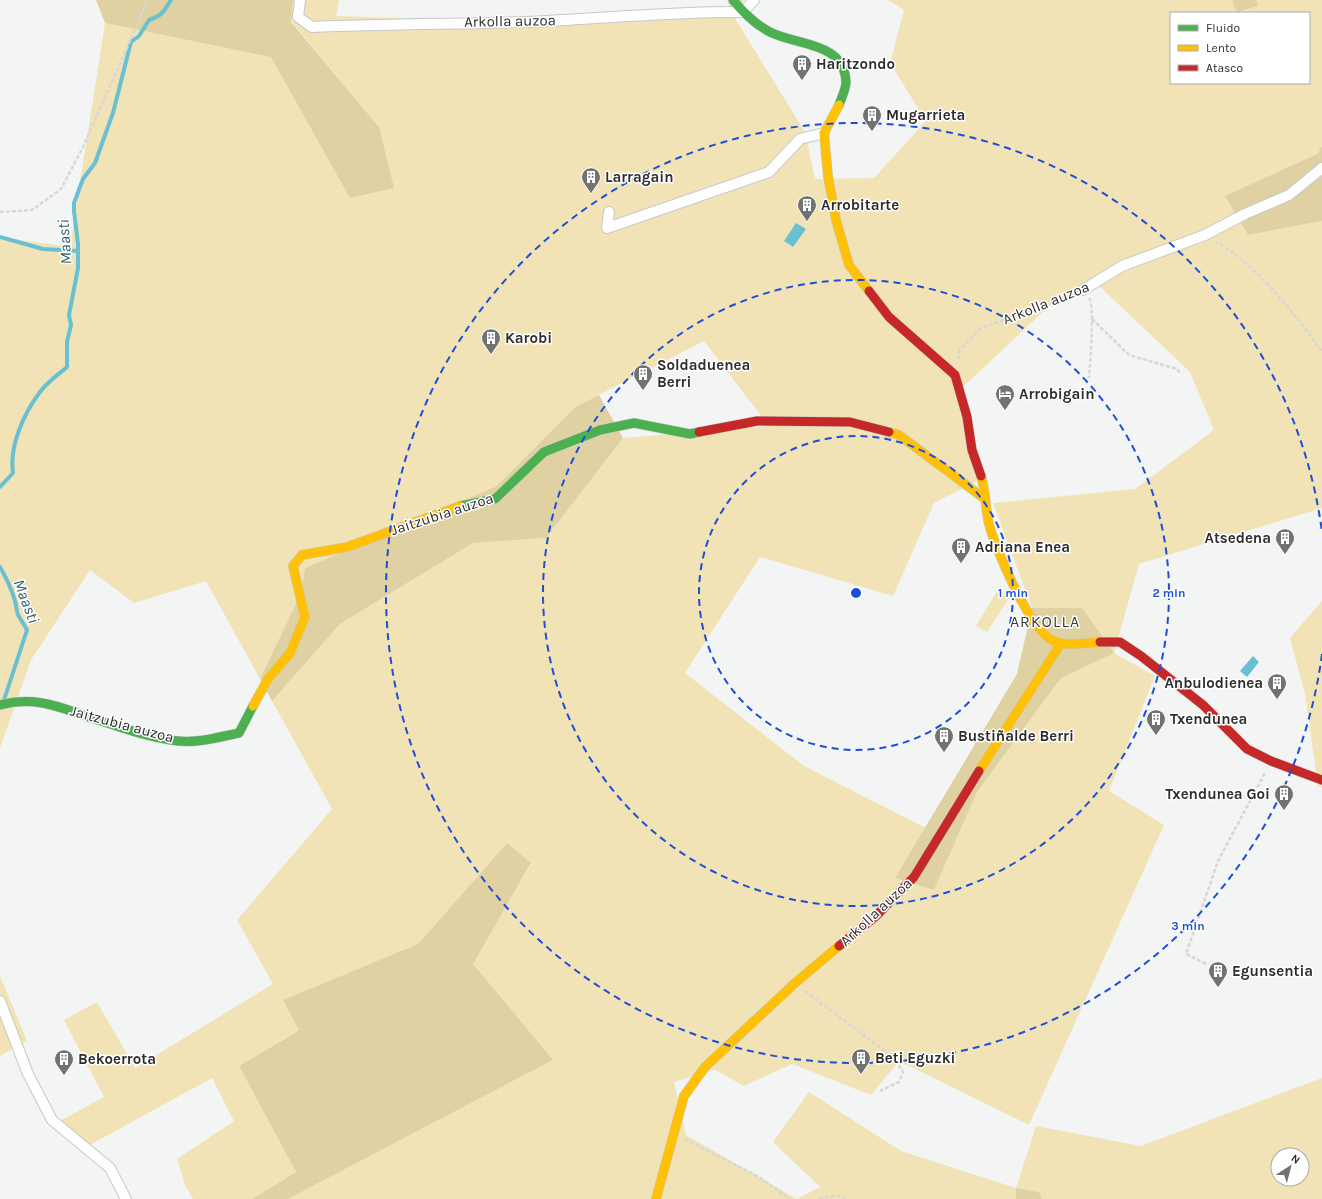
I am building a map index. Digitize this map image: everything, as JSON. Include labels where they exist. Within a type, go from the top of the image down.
[{"type":"street","name":"Arkolla auzoa","points":[[300,0],[298,17],[312,27],[419,23],[527,22],[697,11],[743,12]]},
{"type":"street","points":[[733,0],[743,12],[770,32],[824,49],[841,62],[846,83],[837,110],[824,133],[828,176],[836,220],[849,265],[889,317],[955,375],[967,417],[972,450],[982,480],[989,524],[1000,555],[1018,594],[1041,631],[1051,640],[1061,643],[1120,642],[1141,656],[1203,705],[1247,749],[1271,761],[1322,780]]},
{"type":"street","points":[[743,12],[754,0]]},
{"type":"street","points":[[609,212],[607,228],[769,172],[800,139],[824,133]]},
{"type":"street","name":"Arkolla auzoa","points":[[1083,290],[1122,266],[1204,235],[1245,214],[1290,195],[1322,168]]},
{"type":"street","name":"Jaitzubia auzoa","points":[[0,705],[10,701],[41,701],[106,723],[178,741],[215,738],[239,733],[268,679],[290,653],[305,618],[293,566],[302,555],[347,547],[453,507],[495,499],[544,452],[600,430],[634,423],[690,434],[757,421],[850,422],[899,435],[985,499]]},
{"type":"street","name":"Arkolla auzoa","points":[[656,1199],[684,1096],[705,1066],[795,983],[876,916],[914,877],[1006,727],[1061,643]]},
{"type":"street","points":[[0,1001],[28,1074],[52,1120],[110,1168],[126,1199]]},
{"type":"path","points":[[0,212],[32,210],[61,189],[83,147],[148,0]]},
{"type":"path","points":[[1204,235],[1233,252],[1285,304],[1322,351]]},
{"type":"path","points":[[1083,290],[1091,300],[1092,319],[1089,378]]},
{"type":"path","name":"Arkolla auzoa","points":[[955,375],[959,351],[979,329],[1083,290]]},
{"type":"path","points":[[1092,319],[1129,355],[1177,369],[1182,374]]},
{"type":"path","points":[[1206,964],[1186,954],[1218,861],[1271,761]]},
{"type":"path","points":[[795,983],[894,1058],[903,1072],[899,1082],[880,1091]]},
{"type":"path","points":[[674,1133],[758,1178],[790,1199]]},
{"type":"path","points":[[819,1199],[829,1196],[838,1196],[847,1199]]},
{"type":"shaded area","points":[[96,0],[293,0],[291,22],[379,127],[394,188],[350,198],[271,57],[105,23]]},
{"type":"shaded area","points":[[293,0],[339,0],[336,16],[491,21],[731,11],[727,0],[744,0],[731,12],[805,132],[815,179],[874,178],[926,121],[890,63],[904,10],[888,0],[1232,0],[1237,12],[1170,12],[1170,84],[1310,84],[1310,12],[1243,12],[1258,6],[1257,0],[1322,0],[1322,146],[1317,154],[1225,196],[1248,235],[1322,221],[1322,508],[1139,564],[1114,653],[1155,676],[1109,791],[1164,825],[1029,1125],[899,1061],[871,1095],[792,1064],[744,1086],[715,1070],[674,1082],[686,1135],[797,1199],[288,1199],[553,1060],[472,964],[531,864],[507,843],[418,944],[283,1000],[299,1029],[239,1066],[296,1172],[252,1199],[193,1199],[185,1185],[177,1159],[234,1121],[212,1078],[88,1146],[60,1121],[104,1097],[64,1020],[97,1002],[135,1068],[273,984],[237,920],[332,809],[272,701],[340,624],[473,543],[546,538],[623,438],[769,426],[704,341],[575,407],[497,486],[305,568],[300,595],[260,679],[206,581],[134,603],[90,570],[31,660],[0,748],[0,237],[70,247],[105,23],[278,58],[379,127],[291,21]],"holes":[[[1097,284],[1190,372],[1214,430],[1135,489],[993,503],[1032,608],[1113,653],[1061,678],[977,792],[934,890],[895,878],[926,828],[804,766],[685,673],[760,557],[893,596],[934,503],[979,480],[961,389],[1048,307]]]},
{"type":"shaded area","points":[[1232,0],[1257,0],[1258,6],[1237,12]]},
{"type":"shaded area","points":[[1322,146],[1322,221],[1248,235],[1225,196],[1317,154]]},
{"type":"shaded area","points":[[599,395],[623,438],[546,538],[473,543],[340,624],[272,701],[260,679],[300,595],[305,568],[497,486],[575,407]]},
{"type":"shaded area","points":[[997,591],[1009,598],[987,632],[976,626]]},
{"type":"shaded area","points":[[1322,601],[1322,788],[1318,786],[1305,694],[1290,638]]},
{"type":"shaded area","points":[[1032,608],[1082,608],[1114,653],[1061,678],[977,792],[934,890],[895,878],[1017,674]]},
{"type":"shaded area","points":[[507,843],[531,863],[473,964],[553,1060],[288,1199],[252,1199],[296,1172],[239,1066],[299,1030],[283,1000],[418,944]]},
{"type":"shaded area","points":[[0,976],[27,1041],[0,1056]]},
{"type":"shaded area","points":[[1322,1078],[1322,1199],[1042,1199],[1039,1192],[1016,1188],[1036,1126],[1141,1146]]},
{"type":"shaded area","points":[[809,1092],[901,1151],[1016,1188],[1016,1199],[797,1199],[820,1187],[773,1142]]},
{"type":"shaded area","points":[[1016,1188],[1039,1192],[1042,1199],[1016,1199]]},
{"type":"water","points":[[796,223],[806,229],[793,247],[784,241]]},
{"type":"water","points":[[1253,656],[1259,662],[1247,677],[1240,671]]},
{"type":"waterway","name":"Maasti","points":[[0,487],[13,473],[13,452],[19,430],[28,410],[43,388],[67,367],[67,342],[71,325],[69,315],[78,268],[78,244],[74,203],[83,179],[95,163],[113,113],[131,42],[139,36],[149,20],[162,13],[171,0]]},
{"type":"waterway","points":[[0,237],[43,249],[78,251]]},
{"type":"waterway","name":"Maasti","points":[[0,567],[15,599],[17,613],[27,630],[4,700]]},
{"type":"traffic: fast","points":[[733,0],[750,18],[770,32],[817,47],[828,52],[837,59],[843,69],[846,82],[839,105]]},
{"type":"traffic: fast","points":[[460,506],[495,499],[544,452],[600,430],[634,423],[690,434],[699,432]]},
{"type":"traffic: fast","points":[[0,705],[25,701],[48,704],[147,735],[178,741],[194,741],[239,733],[253,706]]},
{"type":"traffic: slow","points":[[839,105],[824,133],[828,176],[836,220],[849,265],[869,291]]},
{"type":"traffic: slow","points":[[889,432],[899,435],[985,499]]},
{"type":"traffic: slow","points":[[981,476],[989,524],[998,551],[1014,587],[1034,621],[1043,633],[1057,642],[1076,644],[1100,642]]},
{"type":"traffic: slow","points":[[253,706],[268,679],[290,653],[305,617],[293,566],[302,555],[347,547],[460,506]]},
{"type":"traffic: slow","points":[[979,771],[1061,643]]},
{"type":"traffic: slow","points":[[656,1199],[684,1096],[705,1067],[795,983],[839,946]]},
{"type":"traffic: jam","points":[[869,291],[889,317],[955,375],[967,417],[972,450],[981,476]]},
{"type":"traffic: jam","points":[[699,432],[757,421],[850,422],[889,432]]},
{"type":"traffic: jam","points":[[1100,642],[1120,642],[1141,656],[1203,705],[1247,749],[1271,761],[1322,780]]},
{"type":"traffic: jam","points":[[839,946],[876,916],[914,877],[979,771]]},
{"type":"place","name":"Haritzondo","points":[[802,81]]},
{"type":"place","name":"Mugarrieta","points":[[872,132]]},
{"type":"place","name":"Larragain","points":[[591,194]]},
{"type":"place","name":"Arrobitarte","points":[[807,222]]},
{"type":"place","name":"Karobi","points":[[491,355]]},
{"type":"place","name":"Soldaduenea Berri","points":[[643,391]]},
{"type":"place","name":"Arrobigain","points":[[1005,411]]},
{"type":"place","name":"Atsedena","points":[[1285,555]]},
{"type":"place","name":"Adriana Enea","points":[[961,564]]},
{"type":"place","name":"Anbulodienea","points":[[1277,700]]},
{"type":"place","name":"Txendunea","points":[[1156,736]]},
{"type":"place","name":"Bustiñalde Berri","points":[[944,753]]},
{"type":"place","name":"Txendunea Goi","points":[[1284,811]]},
{"type":"place","name":"Egunsentia","points":[[1218,988]]},
{"type":"place","name":"Beti Eguzki","points":[[861,1075]]},
{"type":"place","name":"Bekoerrota","points":[[64,1076]]},
{"type":"district","name":"ARKOLLA","points":[[1045,621]]}]
